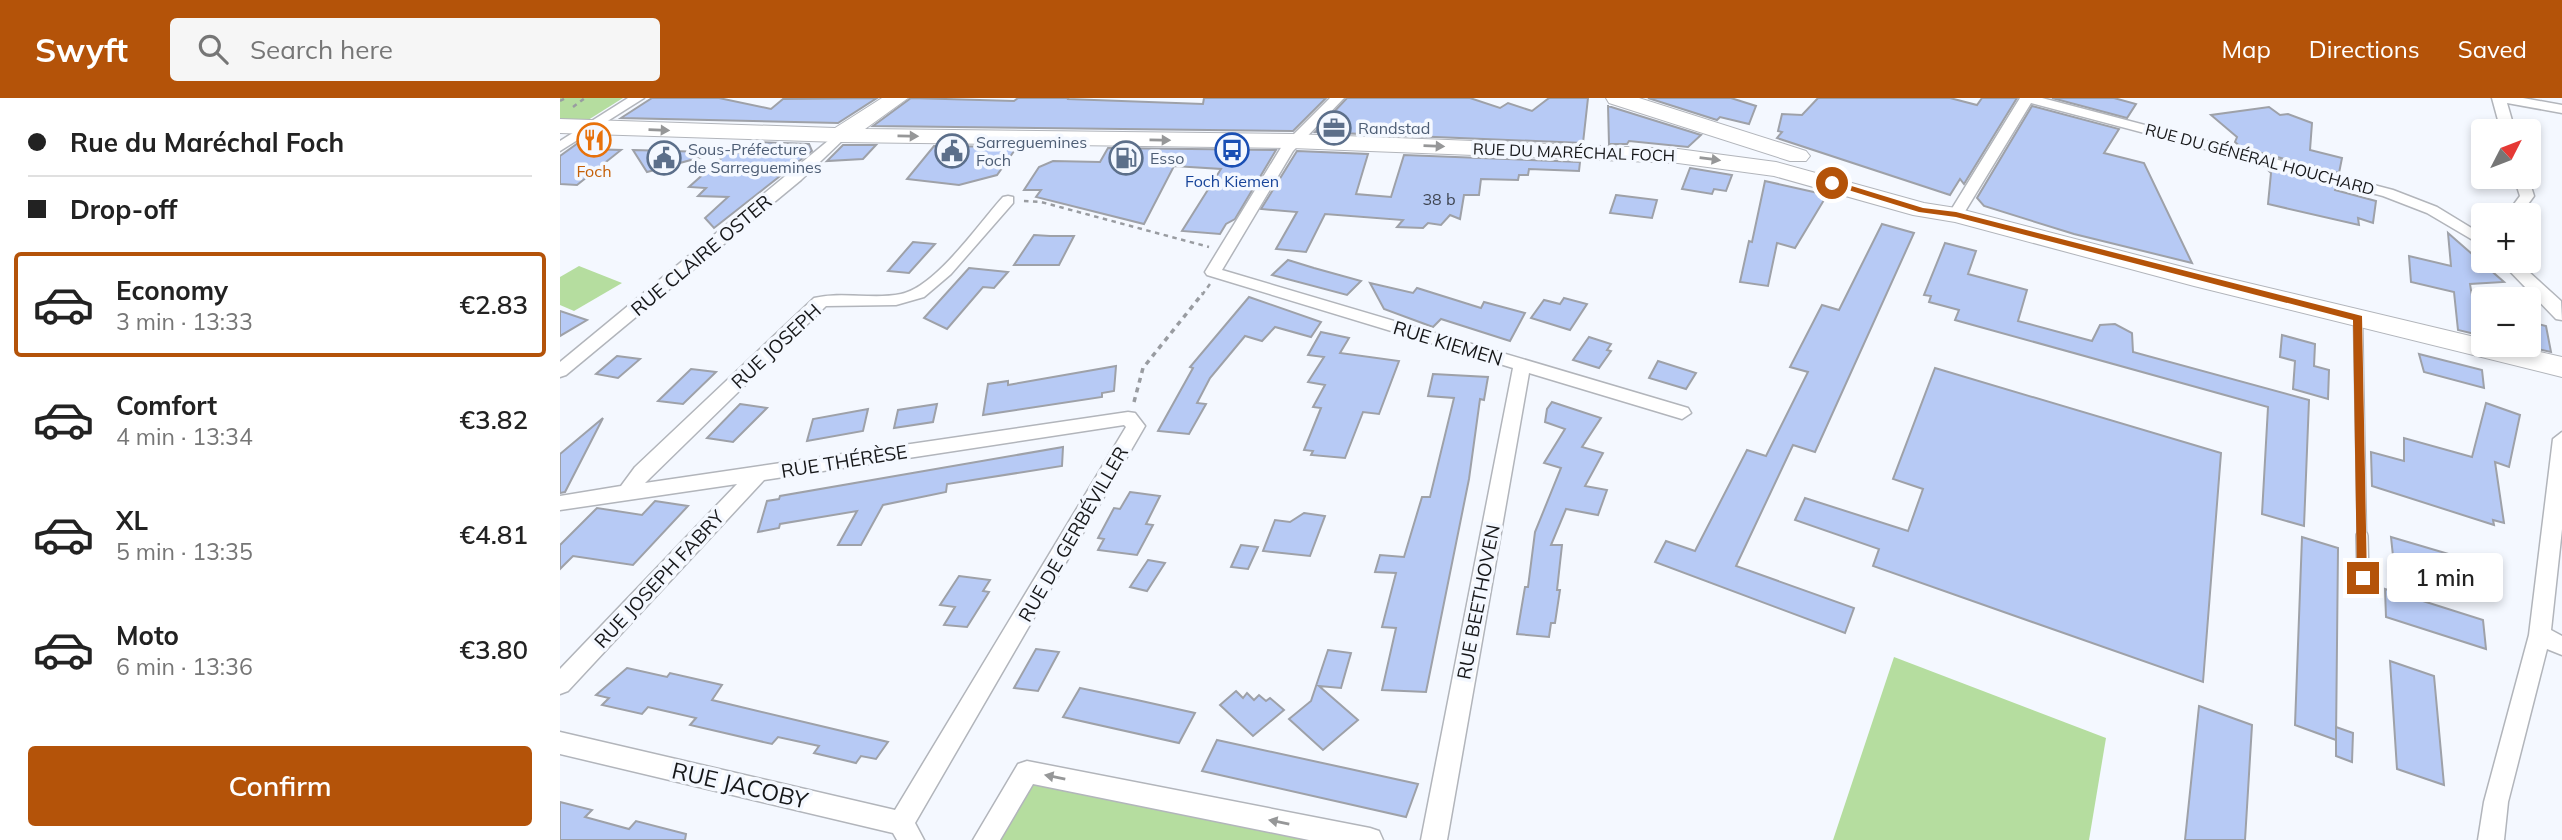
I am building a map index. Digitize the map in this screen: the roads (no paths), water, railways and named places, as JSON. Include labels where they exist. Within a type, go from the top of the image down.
[{"type":"main road","points":[[840,135],[897,98]]},
{"type":"main road","points":[[1618,98],[1796,165]]},
{"type":"main road","name":"RUE DU MARÉCHAL FOCH","points":[[560,126],[840,135],[1292,141],[1678,156],[1796,165],[1836,177],[1922,210],[1956,215],[2358,318],[2562,367]]},
{"type":"street","points":[[560,147],[637,98]]},
{"type":"street","points":[[1292,141],[1338,98]]},
{"type":"street","points":[[1956,215],[2028,98]]},
{"type":"street","name":"RUE DU GÉNÉRAL HOUCHARD","points":[[2028,98],[2388,192],[2471,226]]},
{"type":"street","points":[[2505,119],[2500,98],[2562,109]]},
{"type":"street","name":"RUE CLAIRE OSTER","points":[[560,371],[796,177],[840,135]]},
{"type":"street","name":"RUE KIEMEN","points":[[1292,141],[1213,272],[1682,413]]},
{"type":"street","name":"RUE JOSEPH","points":[[628,492],[642,472],[820,302],[841,296],[908,298],[927,290],[1008,200]]},
{"type":"street","points":[[2521,273],[2560,310]]},
{"type":"street","name":"RUE BEETHOVEN","points":[[1434,840],[1522,365]]},
{"type":"street","name":"RUE THÉRÈSE","points":[[560,503],[1128,418]]},
{"type":"street","name":"RUE DE GERBÉVILLER","points":[[906,832],[1136,426],[1128,418]]},
{"type":"street","points":[[2491,840],[2496,802],[2540,635],[2562,439]]},
{"type":"street","name":"RUE JOSEPH FABRY","points":[[560,684],[758,474]]},
{"type":"street","points":[[2540,635],[2562,646]]},
{"type":"street","name":"RUE JACOBY","points":[[560,743],[906,832]]},
{"type":"street","points":[[986,840],[1027,772],[1370,840]]},
{"type":"lane","points":[[2358,318],[2363,578]]},
{"type":"place","name":"Randstad","points":[[1334,128]]},
{"type":"place","name":"Foch","points":[[594,140]]},
{"type":"place","name":"Foch Kiemen","points":[[1232,150]]},
{"type":"place","name":"Sarreguemines Foch","points":[[952,151]]},
{"type":"place","name":"Sous-Préfecture de Sarreguemines","points":[[664,158]]},
{"type":"place","name":"Esso","points":[[1126,158]]}]
